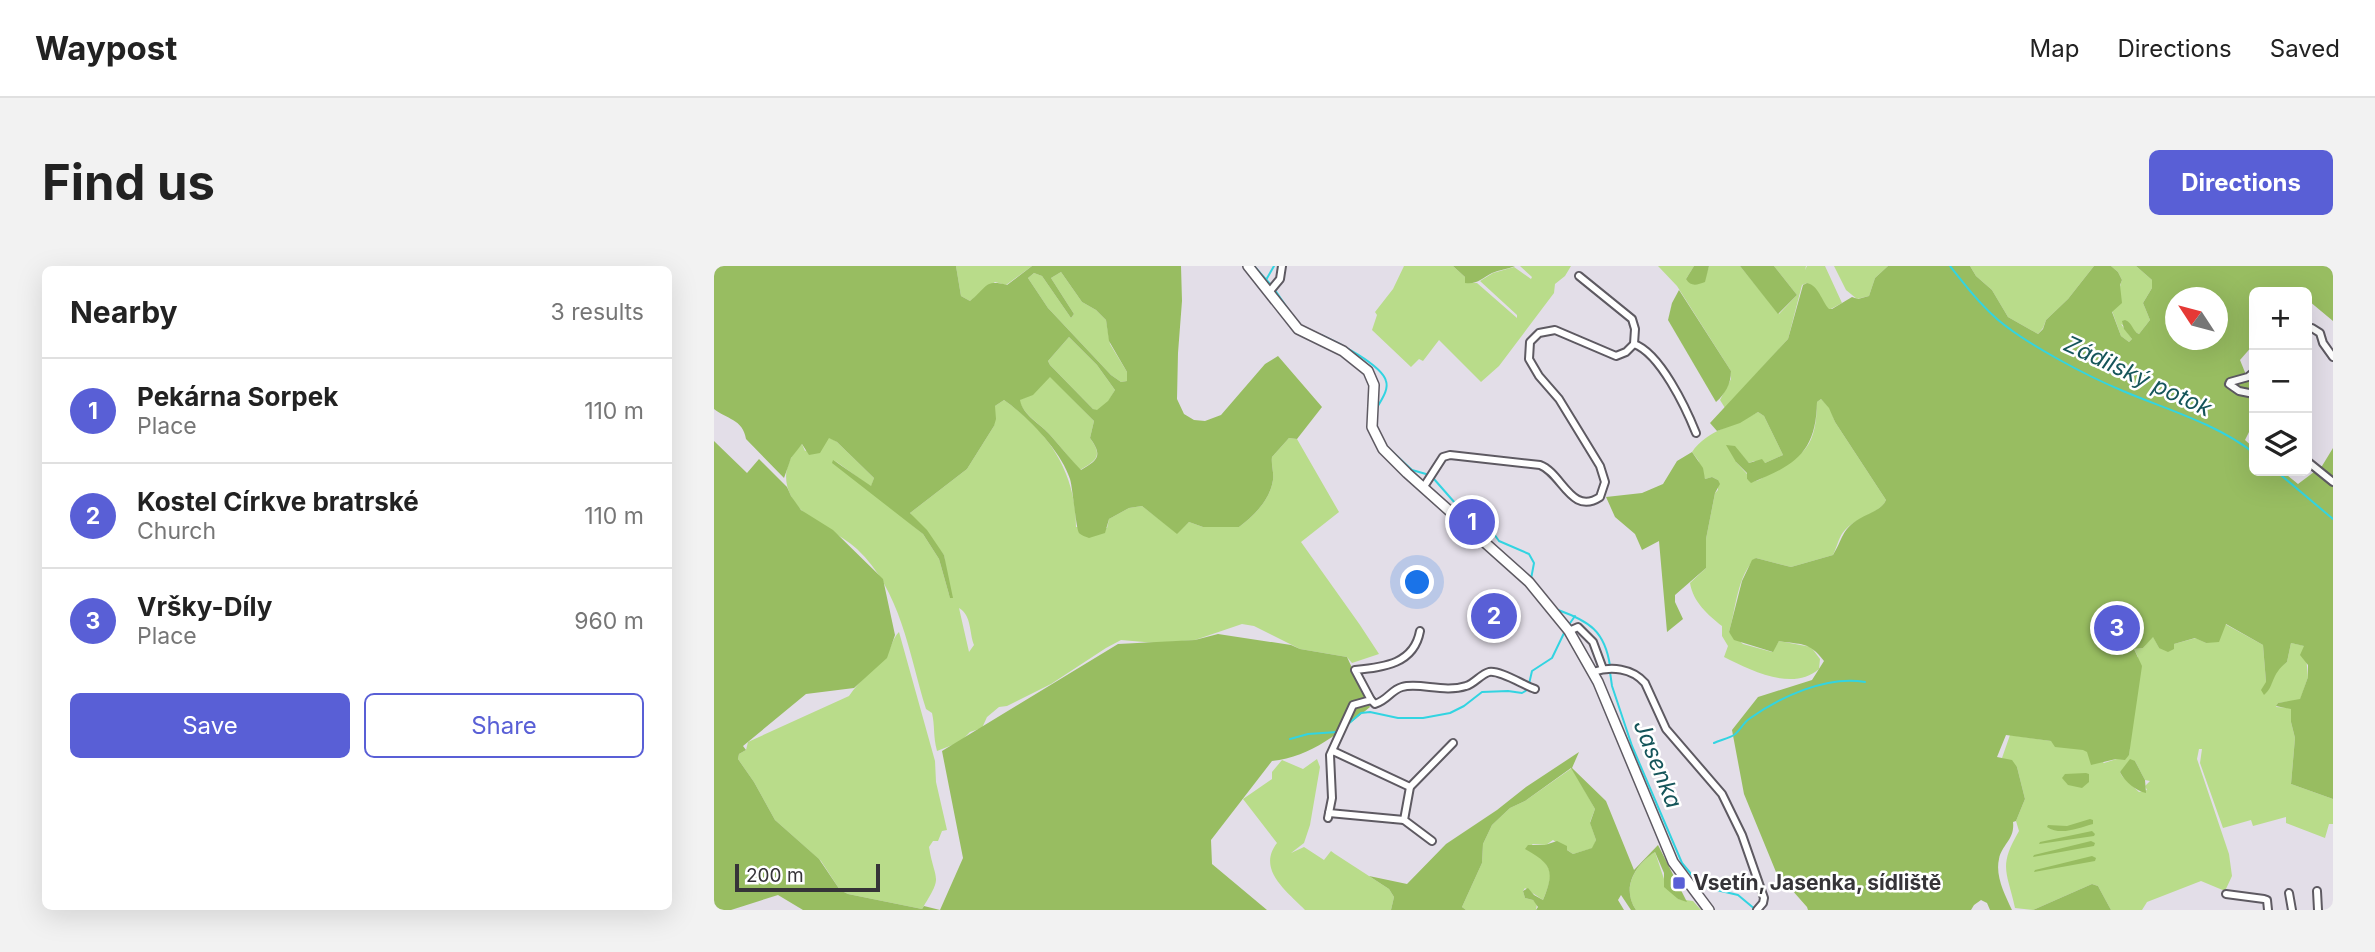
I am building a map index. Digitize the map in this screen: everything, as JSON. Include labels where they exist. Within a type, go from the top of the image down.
[{"type":"street","points":[[1248,266],[1272,289],[1298,329],[1343,351],[1370,373],[1374,385],[1371,418],[1374,435],[1387,454],[1425,485],[1529,582],[1598,671]]},
{"type":"street","points":[[1272,289],[1280,279],[1282,266]]},
{"type":"street","points":[[1425,485],[1443,457],[1448,455],[1533,463],[1545,467],[1572,497],[1584,502],[1596,500],[1605,487],[1604,475],[1565,408],[1529,359],[1528,349],[1539,333],[1555,330],[1616,356],[1626,352],[1634,344],[1635,328],[1632,319],[1579,276]]},
{"type":"street","points":[[2312,328],[2320,333],[2333,357]]},
{"type":"street","points":[[1634,344],[1650,354],[1670,382],[1695,430],[1702,424]]},
{"type":"street","points":[[2249,376],[2229,384],[2239,391],[2249,393]]},
{"type":"street","points":[[2312,465],[2333,482]]},
{"type":"street","points":[[1567,629],[1578,627],[1590,638],[1598,671],[1673,862],[1709,910]]},
{"type":"street","points":[[1420,631],[1418,643],[1406,657],[1382,667],[1356,670],[1375,704],[1385,701],[1397,688],[1408,686],[1436,690],[1466,686],[1489,672],[1500,673],[1535,689]]},
{"type":"street","points":[[1598,671],[1614,668],[1633,673],[1644,683],[1666,729],[1722,794],[1754,864],[1764,898],[1759,908]]},
{"type":"street","points":[[1371,700],[1353,705],[1330,755],[1332,799],[1329,815],[1404,820],[1432,841]]},
{"type":"street","points":[[1404,820],[1410,787],[1453,743]]},
{"type":"street","points":[[1333,751],[1410,787]]},
{"type":"street","points":[[2317,891],[2318,910]]},
{"type":"street","points":[[2289,893],[2292,910]]},
{"type":"street","points":[[2226,894],[2267,900],[2268,910]]},
{"type":"green space","points":[[714,266],[956,266],[961,296],[970,301],[986,286],[994,283],[1007,285],[1032,266],[1181,266],[1177,399],[1184,414],[1194,420],[1205,421],[1221,415],[1265,364],[1278,356],[1322,407],[1297,439],[1289,438],[1272,457],[1273,480],[1269,494],[1256,513],[1239,527],[1203,527],[1189,522],[1177,534],[1142,506],[1129,508],[1109,519],[1105,533],[1089,538],[1079,533],[1066,468],[1033,425],[1004,400],[995,406],[994,426],[967,469],[910,513],[927,530],[944,555],[953,598],[950,598],[939,559],[923,534],[832,463],[833,460],[871,486],[874,478],[837,442],[829,438],[820,453],[809,455],[802,444],[791,458],[784,478],[746,439],[738,423],[714,409]],"holes":[[[1061,272],[1082,302],[1106,320],[1109,341],[1127,372],[1127,381],[1121,382],[1111,375],[1048,308],[1028,278],[1034,273],[1042,276],[1071,318],[1074,314],[1051,278]],[[1069,337],[1097,365],[1115,390],[1108,401],[1097,410],[1093,409],[1048,361]],[[1050,377],[1094,421],[1090,438],[1097,453],[1095,460],[1081,470],[1028,415],[1020,400],[1033,395]]]},
{"type":"green space","points":[[956,266],[1032,266],[1006,285],[995,282],[970,301],[961,296]]},
{"type":"green space","points":[[1404,266],[1453,266],[1465,277],[1465,283],[1477,283],[1517,318],[1517,315],[1480,281],[1493,273],[1514,267],[1531,279],[1520,266],[1571,266],[1565,276],[1555,284],[1554,293],[1499,366],[1481,382],[1439,340],[1423,361],[1419,359],[1411,367],[1372,330],[1377,315],[1375,312],[1393,289]]},
{"type":"green space","points":[[1453,266],[1515,266],[1476,282],[1465,283],[1465,277]]},
{"type":"green space","points":[[1658,266],[1694,266],[1686,279],[1706,275],[1709,266],[1740,266],[1779,314],[1797,295],[1774,266],[1806,266],[1805,270],[1807,266],[1825,266],[1842,303],[1829,310],[1807,283],[1802,285],[1788,339],[1725,408],[1720,400],[1731,379],[1731,371],[1677,286]]},
{"type":"green space","points":[[1694,266],[1709,266],[1705,282],[1694,285],[1686,279]]},
{"type":"green space","points":[[1740,266],[1774,266],[1797,295],[1778,314]]},
{"type":"green space","points":[[1834,266],[1888,266],[1875,278],[1869,296],[1857,299],[1846,290]]},
{"type":"green space","points":[[1888,266],[1970,266],[1976,276],[1992,290],[2008,317],[2038,334],[2046,320],[2068,299],[2094,266],[2111,266],[2122,280],[2122,303],[2112,312],[2121,336],[2129,342],[2132,339],[2124,329],[2122,321],[2128,321],[2139,334],[2150,320],[2143,303],[2152,288],[2152,280],[2136,266],[2333,266],[2333,321],[2312,304],[2312,287],[2249,287],[2249,350],[2240,360],[2249,382],[2249,432],[2245,440],[2249,444],[2249,476],[2288,476],[2298,484],[2322,466],[2333,448],[2333,799],[2291,784],[2295,738],[2291,709],[2276,706],[2278,703],[2300,699],[2308,677],[2308,665],[2300,655],[2304,646],[2291,643],[2287,662],[2278,671],[2264,695],[2261,690],[2266,682],[2263,645],[2226,624],[2219,642],[2206,643],[2195,638],[2174,644],[2174,649],[2168,652],[2159,648],[2153,637],[2143,648],[2134,649],[2142,666],[2129,755],[2125,760],[2116,759],[2091,765],[2087,752],[2083,750],[2055,747],[2051,741],[2006,735],[1997,757],[2012,760],[2017,767],[2025,799],[2016,821],[2013,822],[2012,833],[1998,865],[2001,885],[2012,910],[1990,910],[1987,903],[1981,900],[1971,910],[1808,910],[1776,872],[1744,794],[1732,730],[1758,697],[1812,680],[1824,661],[1814,650],[1804,645],[1779,641],[1773,652],[1734,640],[1729,632],[1742,581],[1752,560],[1756,558],[1791,567],[1833,555],[1849,527],[1878,509],[1886,500],[1821,399],[1817,402],[1816,419],[1808,445],[1791,463],[1751,483],[1747,479],[1747,473],[1736,462],[1726,445],[1735,446],[1749,463],[1762,459],[1765,463],[1783,455],[1764,416],[1758,412],[1740,423],[1717,431],[1710,423],[1788,339],[1803,285],[1807,283],[1814,287],[1829,309],[1852,297],[1858,299],[1869,296],[1875,278]]},
{"type":"green space","points":[[1970,266],[2094,266],[2068,299],[2046,320],[2038,334],[2008,317],[1992,290],[1976,276]]},
{"type":"green space","points":[[2111,266],[2136,266],[2152,280],[2152,288],[2143,303],[2150,320],[2139,334],[2121,324],[2132,339],[2129,342],[2121,336],[2112,311],[2119,301],[2122,280]]},
{"type":"green space","points":[[1061,272],[1082,302],[1106,320],[1110,344],[1127,372],[1127,381],[1121,382],[1111,375],[1048,308],[1028,278],[1034,273],[1042,276],[1071,318],[1074,314],[1051,278]]},
{"type":"green space","points":[[1679,290],[1731,371],[1727,388],[1716,402],[1668,320]]},
{"type":"green space","points":[[1069,337],[1097,365],[1115,390],[1108,402],[1097,411],[1048,361]]},
{"type":"green space","points":[[1050,376],[1094,421],[1090,438],[1096,449],[1096,457],[1080,470],[1021,406],[1019,400],[1033,394]]},
{"type":"green space","points":[[1821,399],[1830,408],[1835,422],[1886,500],[1879,509],[1845,530],[1833,555],[1791,567],[1756,558],[1745,573],[1729,632],[1743,644],[1772,652],[1779,641],[1811,647],[1820,659],[1819,669],[1809,676],[1784,679],[1759,673],[1724,657],[1728,646],[1722,636],[1722,626],[1702,608],[1694,596],[1690,583],[1706,568],[1706,539],[1718,480],[1712,477],[1705,479],[1692,452],[1698,444],[1714,433],[1758,412],[1764,416],[1783,455],[1765,463],[1749,463],[1740,453],[1736,462],[1747,474],[1747,479],[1752,482],[1759,480],[1803,451],[1813,433],[1817,402]]},
{"type":"green space","points":[[1004,400],[1046,439],[1065,471],[1071,488],[1076,527],[1107,528],[1109,519],[1129,508],[1142,506],[1177,533],[1189,522],[1203,527],[1239,527],[1256,513],[1269,494],[1273,480],[1272,457],[1289,438],[1297,439],[1339,512],[1301,542],[1379,654],[1352,663],[1347,657],[1300,649],[1254,626],[1242,624],[1195,640],[1156,643],[1121,640],[1051,684],[1007,706],[999,707],[987,717],[982,728],[970,732],[960,742],[937,751],[932,713],[926,709],[902,624],[884,584],[872,565],[857,549],[812,519],[797,505],[786,482],[787,468],[802,444],[805,451],[829,437],[837,442],[874,478],[871,487],[834,460],[923,534],[939,559],[950,598],[944,555],[910,513],[967,469],[994,426],[995,406]],"holes":[[[959,608],[963,611],[974,645],[969,652]]]},
{"type":"green space","points":[[714,441],[747,473],[759,459],[787,487],[801,510],[833,530],[883,579],[895,635],[887,658],[854,688],[806,694],[743,746],[746,750],[739,754],[738,759],[775,820],[819,859],[840,890],[922,909],[924,906],[940,910],[803,910],[778,895],[731,910],[714,910]]},
{"type":"green space","points":[[1692,452],[1703,468],[1705,479],[1712,477],[1720,484],[1715,493],[1706,539],[1706,568],[1675,595],[1675,602],[1683,619],[1667,632],[1659,541],[1642,550],[1635,534],[1615,517],[1606,497],[1642,493],[1663,484],[1677,461]]},
{"type":"green space","points":[[2225,624],[2263,645],[2266,682],[2271,684],[2276,670],[2287,662],[2291,643],[2305,646],[2308,677],[2300,700],[2278,703],[2276,707],[2291,708],[2295,738],[2291,784],[2333,799],[2333,824],[2329,824],[2325,838],[2286,823],[2286,817],[2253,826],[2251,820],[2223,828],[2200,763],[2202,749],[2199,749],[2197,759],[2229,854],[2232,876],[2225,891],[2201,881],[2147,902],[2142,910],[2111,910],[2098,886],[2092,884],[2033,910],[2015,908],[2006,861],[2019,831],[2016,821],[2025,799],[2017,767],[2002,758],[2010,735],[2087,749],[2104,763],[2129,755],[2138,657],[2134,649],[2143,648],[2153,636],[2159,648],[2196,638],[2206,643],[2222,631]],"holes":[[[2135,761],[2145,780],[2150,781],[2145,786],[2147,790],[2139,792],[2120,772]]]},
{"type":"green space","points":[[899,632],[935,761],[936,782],[947,830],[942,831],[938,841],[933,841],[929,847],[936,878],[933,890],[922,909],[840,890],[821,861],[775,820],[738,759],[739,754],[746,750],[748,742],[849,696],[884,658]]},
{"type":"green space","points":[[1218,634],[1347,657],[1370,707],[1337,734],[1313,748],[1287,759],[1272,761],[1211,840],[1212,864],[1267,910],[940,910],[963,858],[942,751],[1118,644],[1195,640]]},
{"type":"green space","points":[[1579,752],[1572,768],[1606,801],[1634,870],[1658,845],[1687,902],[1678,899],[1664,887],[1664,873],[1655,852],[1641,863],[1632,878],[1630,893],[1636,910],[1631,910],[1621,895],[1618,900],[1624,910],[1536,910],[1538,907],[1533,900],[1525,898],[1523,891],[1528,888],[1543,900],[1550,875],[1546,864],[1525,849],[1528,845],[1545,845],[1557,841],[1567,846],[1567,850],[1573,854],[1592,848],[1596,840],[1590,823],[1595,809],[1571,768],[1525,801],[1510,808],[1492,825],[1483,844],[1482,863],[1462,907],[1466,910],[1391,910],[1394,897],[1389,889],[1369,876],[1407,884],[1446,844]]},
{"type":"green space","points":[[1317,759],[1320,767],[1310,825],[1304,843],[1291,853],[1304,847],[1324,860],[1331,851],[1389,889],[1394,897],[1391,910],[1305,910],[1283,888],[1272,871],[1271,853],[1277,843],[1243,799],[1272,779],[1272,772],[1282,760],[1303,769]]},
{"type":"green space","points":[[2130,759],[2135,761],[2145,780],[2146,793],[2131,786],[2120,772]]},
{"type":"green space","points":[[1572,768],[1595,809],[1590,822],[1596,840],[1593,848],[1573,854],[1553,840],[1546,845],[1532,844],[1550,874],[1543,900],[1525,888],[1523,891],[1525,898],[1537,904],[1536,910],[1466,910],[1462,907],[1482,863],[1483,844],[1492,825],[1510,808],[1525,801]]},
{"type":"green space","points":[[2065,774],[2089,774],[2089,782],[2082,788],[2068,785],[2062,778]]},
{"type":"green space","points":[[2090,819],[2093,824],[2070,830],[2058,831],[2047,827],[2067,826]]},
{"type":"green space","points":[[2092,831],[2094,836],[2039,844],[2040,842]]},
{"type":"green space","points":[[2091,841],[2095,843],[2094,846],[2033,857],[2034,855]]},
{"type":"green space","points":[[1655,852],[1664,879],[1678,899],[1693,901],[1701,910],[1636,910],[1630,893],[1632,878],[1641,863]]},
{"type":"green space","points":[[2092,856],[2096,858],[2095,861],[2034,872],[2035,870]]},
{"type":"green space","points":[[2092,884],[2098,886],[2111,910],[2033,910]]},
{"type":"waterway","name":"Jasenka","points":[[1254,266],[1272,286]]},
{"type":"waterway","points":[[1266,280],[1274,266]]},
{"type":"waterway","name":"Zádilský potok","points":[[1950,266],[1997,319],[2040,349],[2108,385],[2207,425],[2249,450]]},
{"type":"waterway","name":"Jasenka","points":[[1275,290],[1290,312]]},
{"type":"waterway","name":"Jasenka","points":[[1321,335],[1358,355],[1383,375],[1386,388],[1377,408]]},
{"type":"waterway","name":"Jasenka","points":[[1386,446],[1412,470],[1434,479],[1462,508],[1479,512],[1489,521],[1499,541],[1529,554],[1534,563],[1531,579]]},
{"type":"waterway","name":"Zádilský potok","points":[[2282,476],[2333,519]]},
{"type":"waterway","name":"Jasenka","points":[[1558,610],[1578,618],[1594,629],[1604,644],[1610,666]]},
{"type":"waterway","points":[[1568,626],[1575,616]]},
{"type":"waterway","points":[[1529,684],[1532,671],[1552,658],[1565,631]]},
{"type":"waterway","name":"Jasenka","points":[[1610,672],[1632,746],[1682,863],[1696,880],[1708,888],[1738,895],[1756,910]]},
{"type":"waterway","points":[[1714,743],[1734,735],[1761,711],[1789,696],[1835,682],[1865,682]]},
{"type":"waterway","points":[[1347,725],[1361,713],[1423,718],[1450,713],[1482,692],[1522,693],[1527,690]]},
{"type":"waterway","points":[[1290,739],[1308,734],[1337,732]]},
{"type":"place","name":"Pekárna Sorpek","points":[[1472,522]]},
{"type":"place","name":"Kostel Církve bratrské","points":[[1494,616]]},
{"type":"place","name":"Vršky-Díly","points":[[2117,628]]},
{"type":"place","name":"Vsetín, Jasenka, sídliště","points":[[1679,883]]}]
